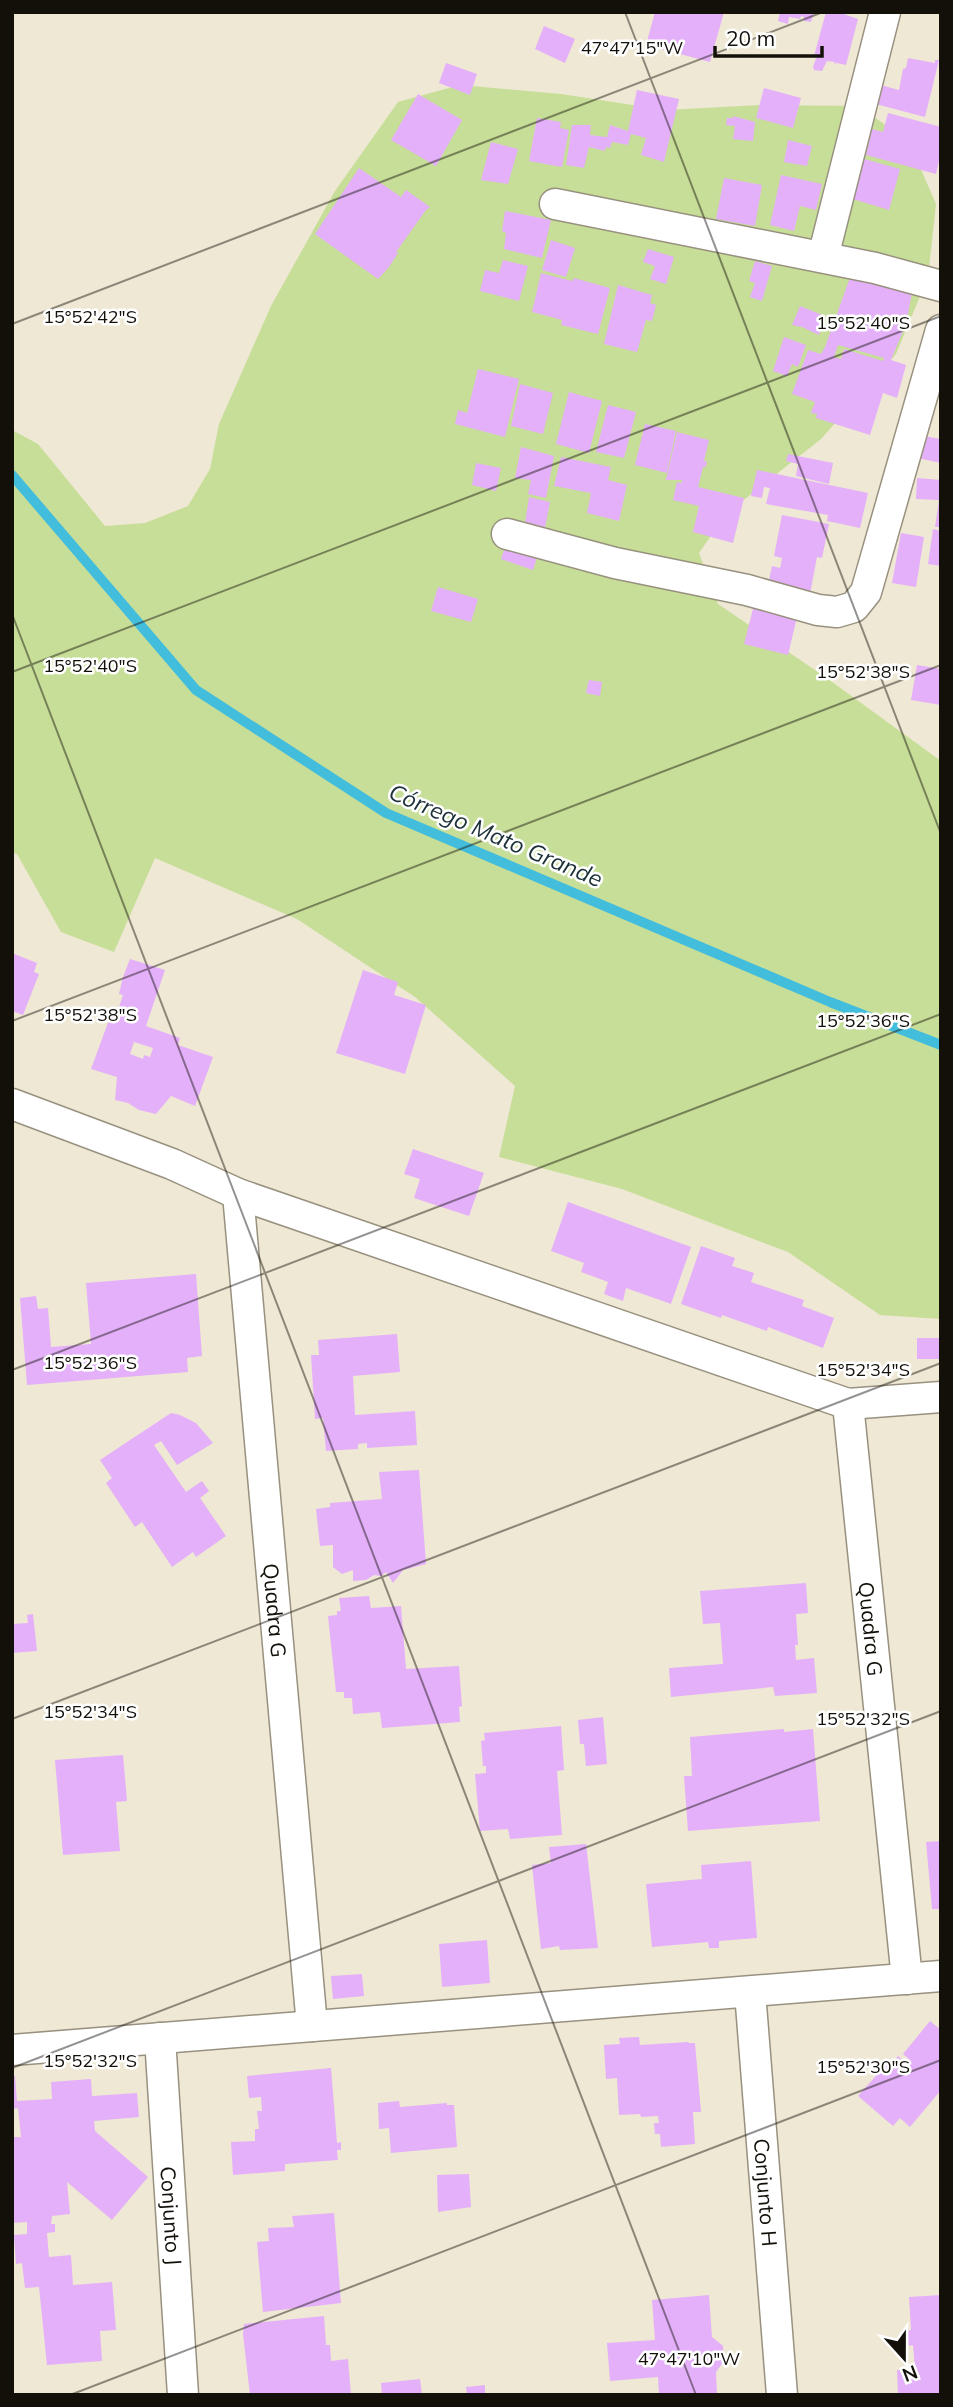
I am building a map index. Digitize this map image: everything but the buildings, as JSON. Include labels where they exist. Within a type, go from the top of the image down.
[{"type":"street","points":[[823,257],[885,12]]},
{"type":"street","points":[[555,204],[875,268],[941,286]]},
{"type":"street","points":[[507,534],[615,563],[747,590],[818,610],[837,612],[854,607],[866,592],[941,330]]},
{"type":"street","points":[[12,1104],[172,1164],[238,1194],[848,1404],[941,1397]]},
{"type":"street","name":"Quadra G","points":[[238,1194],[312,2026]]},
{"type":"street","name":"Quadra G","points":[[848,1404],[907,1979]]},
{"type":"street","points":[[12,2050],[941,1976]]},
{"type":"street","name":"Conjunto H","points":[[750,1992],[782,2395]]},
{"type":"street","name":"Conjunto J","points":[[160,2038],[183,2395]]},
{"type":"green space","points":[[460,85],[561,94],[665,110],[761,105],[859,106],[909,142],[936,204],[928,277],[896,354],[821,439],[726,514],[699,553],[718,604],[941,761],[941,1319],[880,1315],[788,1252],[622,1189],[499,1157],[515,1086],[415,997],[297,919],[155,858],[114,952],[61,932],[17,854],[12,853],[12,430],[38,444],[105,526],[145,523],[188,506],[210,469],[219,424],[271,306],[335,191],[398,102]]},
{"type":"waterway","name":"Córrego Mato Grande","points":[[12,475],[196,690],[386,813],[830,1002],[941,1045]]}]
